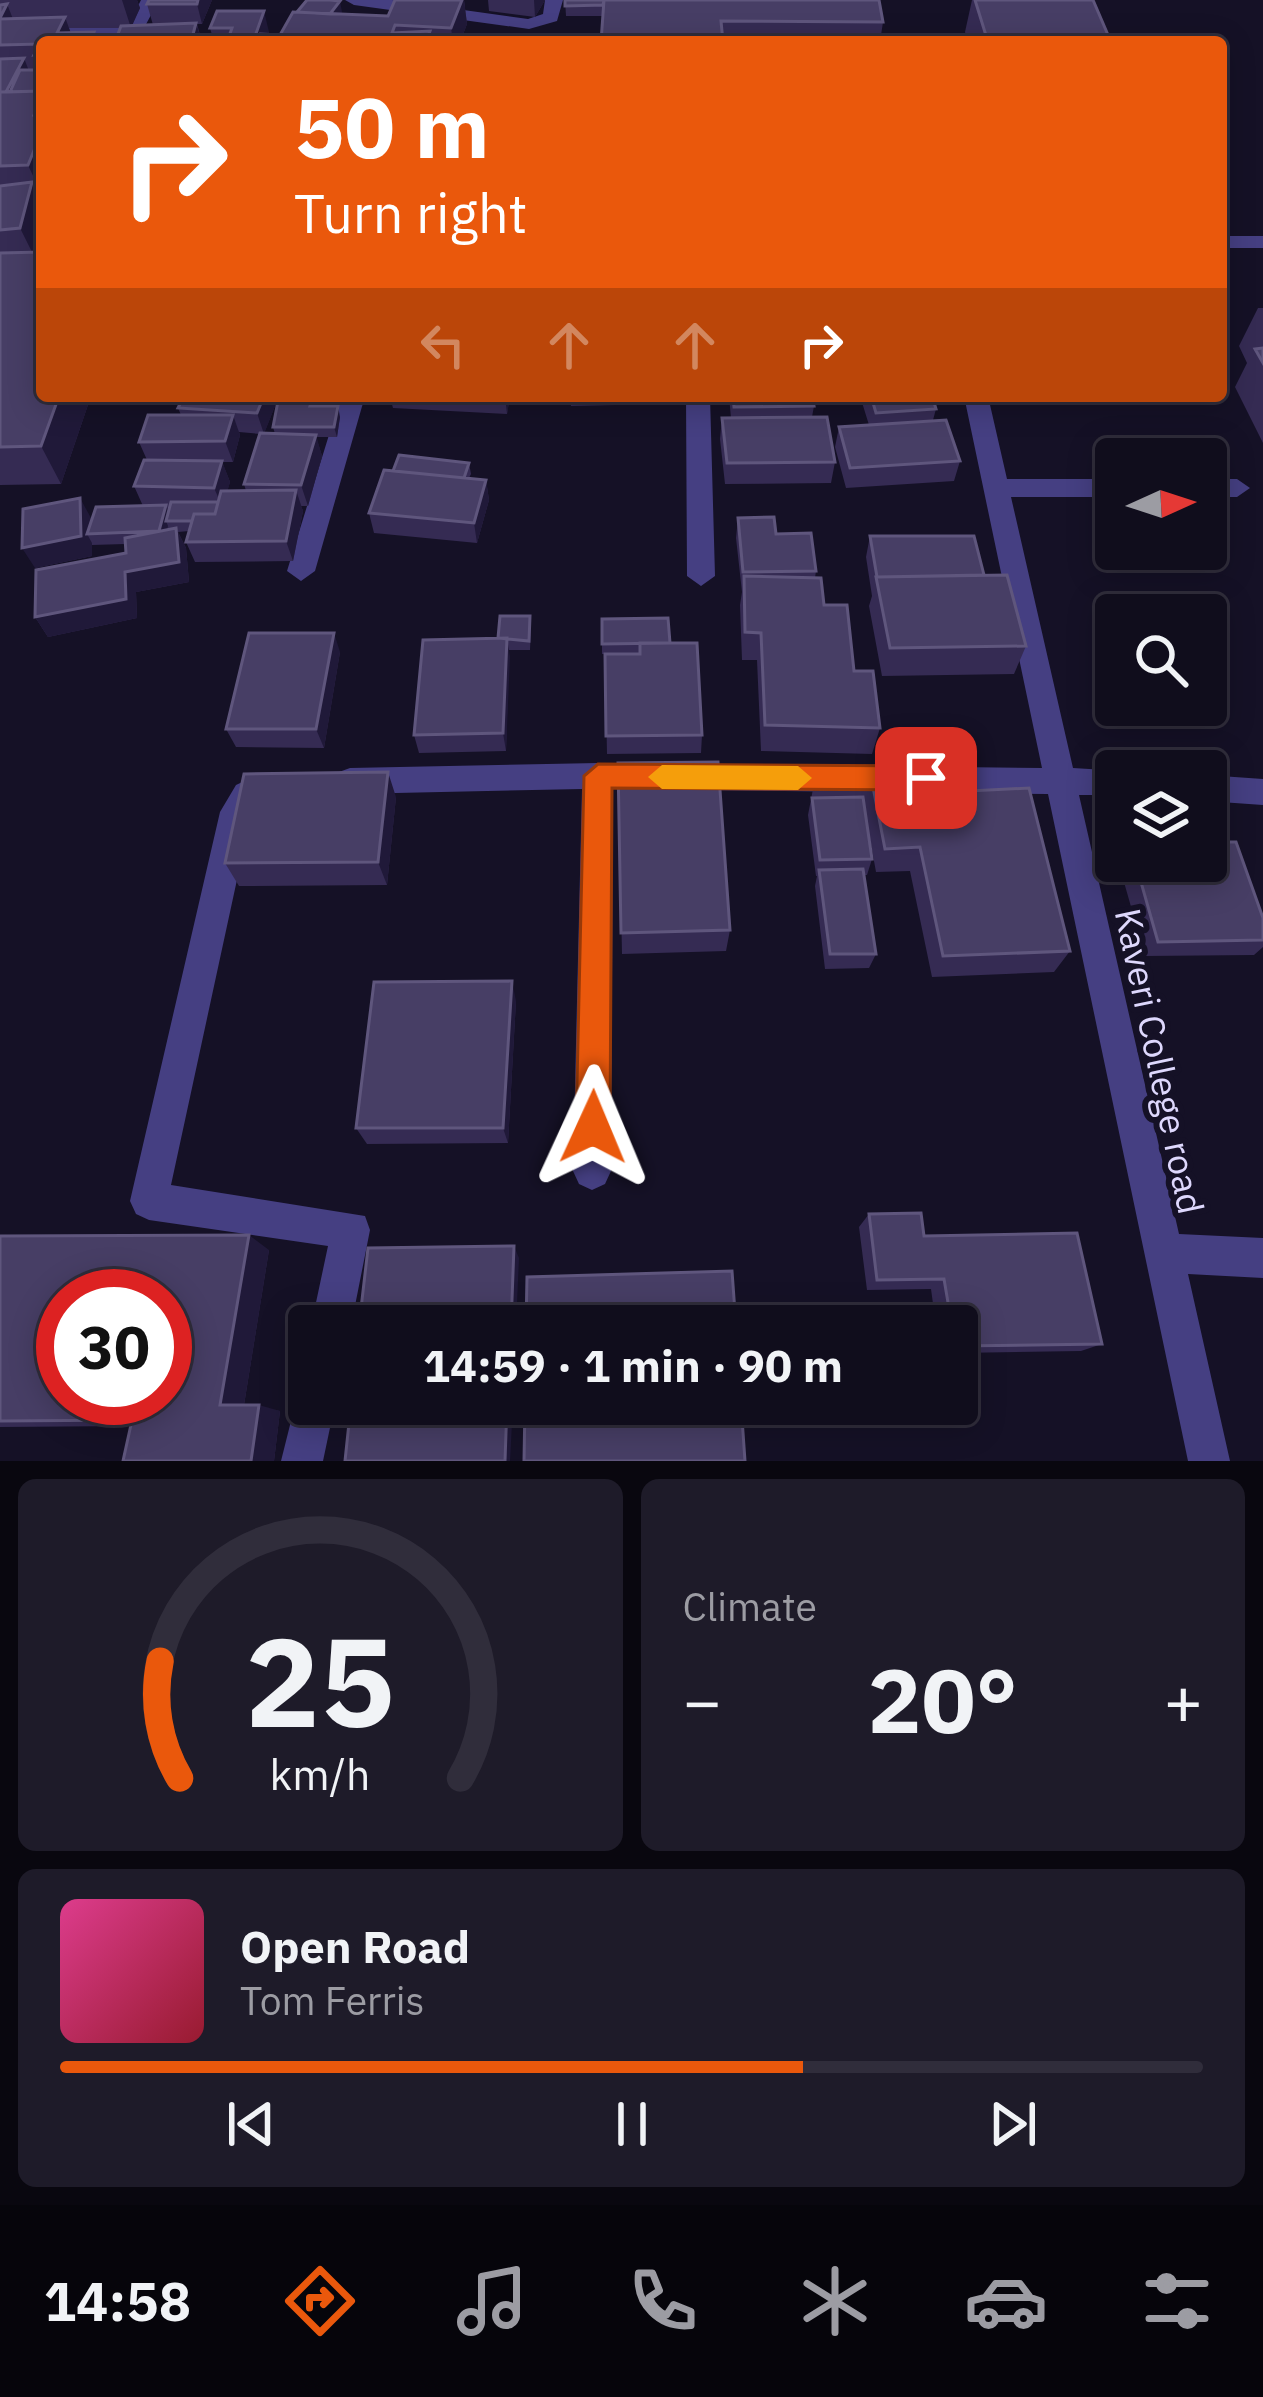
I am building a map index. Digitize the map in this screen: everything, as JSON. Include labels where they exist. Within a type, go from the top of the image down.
[{"type":"street","points":[[0,30],[120,30],[138,24],[150,0]]},
{"type":"street","points":[[354,0],[529,24],[551,17],[554,0]]},
{"type":"street","points":[[1227,242],[1263,242]]},
{"type":"street","points":[[301,571],[351,402]]},
{"type":"street","points":[[698,402],[701,576]]},
{"type":"street","name":"Kaveri College road","points":[[977,402],[1209,1461]]},
{"type":"street","points":[[996,488],[1095,488]]},
{"type":"street","points":[[1227,488],[1237,488]]},
{"type":"street","points":[[592,1171],[598,776]]},
{"type":"street","points":[[335,1305],[351,1230],[149,1201],[236,812],[247,794],[260,786],[311,782],[598,776],[1095,781]]},
{"type":"street","points":[[1227,789],[1263,792]]},
{"type":"street","points":[[1163,1253],[1263,1258]]},
{"type":"street","points":[[302,1461],[310,1425]]},
{"type":"building","points":[[149,0],[198,0],[197,4],[147,4]]},
{"type":"building","points":[[307,0],[340,1],[330,14],[297,12]]},
{"type":"building","points":[[395,0],[462,0],[451,28],[395,25],[392,33],[430,31],[428,36],[259,36],[280,35],[293,12],[388,16]]},
{"type":"building","points":[[565,0],[604,0],[603,5],[565,6]]},
{"type":"building","points":[[604,0],[879,0],[883,22],[721,21],[722,36],[601,36]]},
{"type":"building","points":[[975,0],[1093,0],[1108,36],[986,36]]},
{"type":"building","points":[[217,11],[264,11],[255,36],[229,36],[232,28],[210,28]]},
{"type":"building","points":[[65,17],[57,33],[94,32],[92,36],[36,36],[36,44],[0,45],[0,19]]},
{"type":"building","points":[[196,23],[193,36],[117,36],[121,26]]},
{"type":"building","points":[[24,58],[6,92],[0,92],[0,59]]},
{"type":"building","points":[[20,70],[36,70],[36,91],[10,92]]},
{"type":"building","points":[[36,91],[36,146],[28,165],[0,166],[0,92]]},
{"type":"building","points":[[32,182],[20,228],[0,230],[0,186]]},
{"type":"building","points":[[36,252],[36,402],[57,402],[41,446],[0,447],[0,253]]},
{"type":"building","points":[[181,402],[262,402],[257,413],[178,408]]},
{"type":"building","points":[[278,402],[338,406],[334,427],[273,427]]},
{"type":"building","points":[[734,402],[813,402],[814,406],[734,407]]},
{"type":"building","points":[[873,402],[934,402],[936,409],[876,413]]},
{"type":"building","points":[[148,415],[233,415],[225,441],[139,442]]},
{"type":"building","points":[[827,417],[835,462],[727,463],[722,418]]},
{"type":"building","points":[[946,420],[960,461],[850,468],[839,427]]},
{"type":"building","points":[[260,433],[316,435],[301,485],[244,484]]},
{"type":"building","points":[[399,455],[469,463],[464,478],[393,471]]},
{"type":"building","points":[[144,460],[222,461],[214,488],[134,486]]},
{"type":"building","points":[[384,470],[486,480],[474,523],[369,513]]},
{"type":"building","points":[[296,490],[286,541],[186,542],[194,514],[215,514],[221,491]]},
{"type":"building","points":[[80,498],[81,536],[22,548],[23,509]]},
{"type":"building","points":[[171,502],[218,502],[215,514],[194,514],[192,521],[166,521]]},
{"type":"building","points":[[166,505],[159,531],[87,534],[96,507]]},
{"type":"building","points":[[774,517],[776,534],[811,533],[816,571],[743,572],[738,518]]},
{"type":"building","points":[[176,528],[179,562],[125,572],[126,599],[35,617],[36,570],[126,553],[125,538]]},
{"type":"building","points":[[870,536],[974,536],[984,575],[877,577]]},
{"type":"building","points":[[1007,575],[1026,646],[890,648],[876,577]]},
{"type":"building","points":[[744,576],[821,578],[824,605],[847,605],[854,671],[873,671],[880,728],[765,725],[761,633],[745,632]]},
{"type":"building","points":[[500,616],[530,616],[529,641],[498,638]]},
{"type":"building","points":[[668,618],[670,643],[602,644],[602,619]]},
{"type":"building","points":[[249,633],[334,633],[316,729],[226,729]]},
{"type":"building","points":[[507,638],[503,733],[414,735],[423,640]]},
{"type":"building","points":[[640,643],[697,643],[702,735],[606,736],[605,654],[640,654]]},
{"type":"building","points":[[718,762],[730,930],[621,933],[618,763]]},
{"type":"building","points":[[874,766],[876,777],[926,775],[930,793],[1029,788],[1070,951],[943,956],[920,847],[885,849],[873,787],[821,789],[817,768]]},
{"type":"building","points":[[388,772],[378,862],[225,863],[244,774]]},
{"type":"building","points":[[863,797],[872,859],[820,860],[812,798]]},
{"type":"building","points":[[1227,842],[1236,842],[1263,918],[1263,940],[1158,942],[1141,882],[1227,882]]},
{"type":"building","points":[[863,869],[876,954],[830,954],[819,870]]},
{"type":"building","points":[[512,981],[503,1128],[356,1128],[374,982]]},
{"type":"building","points":[[921,1213],[924,1236],[1077,1233],[1102,1344],[978,1346],[978,1305],[948,1305],[944,1279],[877,1280],[869,1214]]},
{"type":"building","points":[[249,1235],[220,1405],[259,1405],[251,1461],[123,1461],[131,1425],[192,1425],[192,1269],[36,1269],[36,1421],[0,1421],[0,1236]]},
{"type":"building","points":[[514,1246],[512,1305],[361,1305],[368,1248]]},
{"type":"building","points":[[732,1271],[734,1305],[526,1305],[527,1277]]},
{"type":"building","points":[[349,1425],[506,1425],[505,1461],[345,1461]]},
{"type":"building","points":[[525,1425],[742,1425],[745,1461],[524,1461]]},
{"type":"slow traffic","points":[[662,777],[798,778]]},
{"type":"route","points":[[593,1127],[598,776],[926,778]]}]
